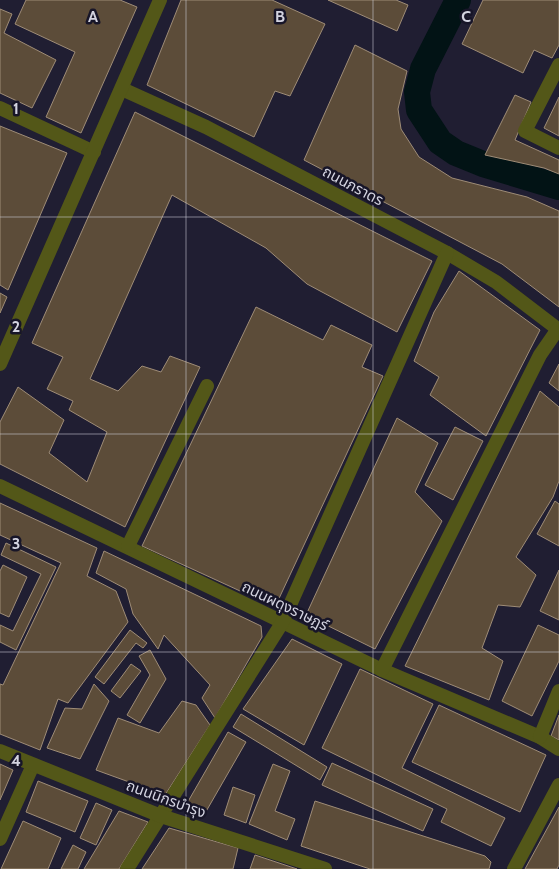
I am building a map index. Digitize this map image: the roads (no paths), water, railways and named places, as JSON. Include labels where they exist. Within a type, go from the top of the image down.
[{"type":"street","points":[[0,364],[122,89],[157,1]]},
{"type":"street","points":[[559,64],[525,132],[559,148]]},
{"type":"street","name":"ถนนภราดร","points":[[122,89],[206,127],[447,253],[496,282],[558,329]]},
{"type":"street","points":[[0,108],[94,152]]},
{"type":"street","points":[[127,869],[282,623],[447,253]]},
{"type":"street","points":[[382,670],[540,355],[558,329]]},
{"type":"street","points":[[128,546],[207,386]]},
{"type":"street","name":"ถนนผดุงราษฎร์","points":[[0,486],[382,670],[540,737],[559,748]]},
{"type":"street","points":[[540,737],[559,691]]},
{"type":"street","name":"ถนนนิกรบำรุง","points":[[0,751],[160,816],[325,869]]},
{"type":"street","points":[[0,840],[33,765]]},
{"type":"street","points":[[514,869],[559,785]]},
{"type":"waterway","points":[[458,0],[423,69],[417,92],[419,110],[440,142],[456,153],[483,164],[559,187]]}]
